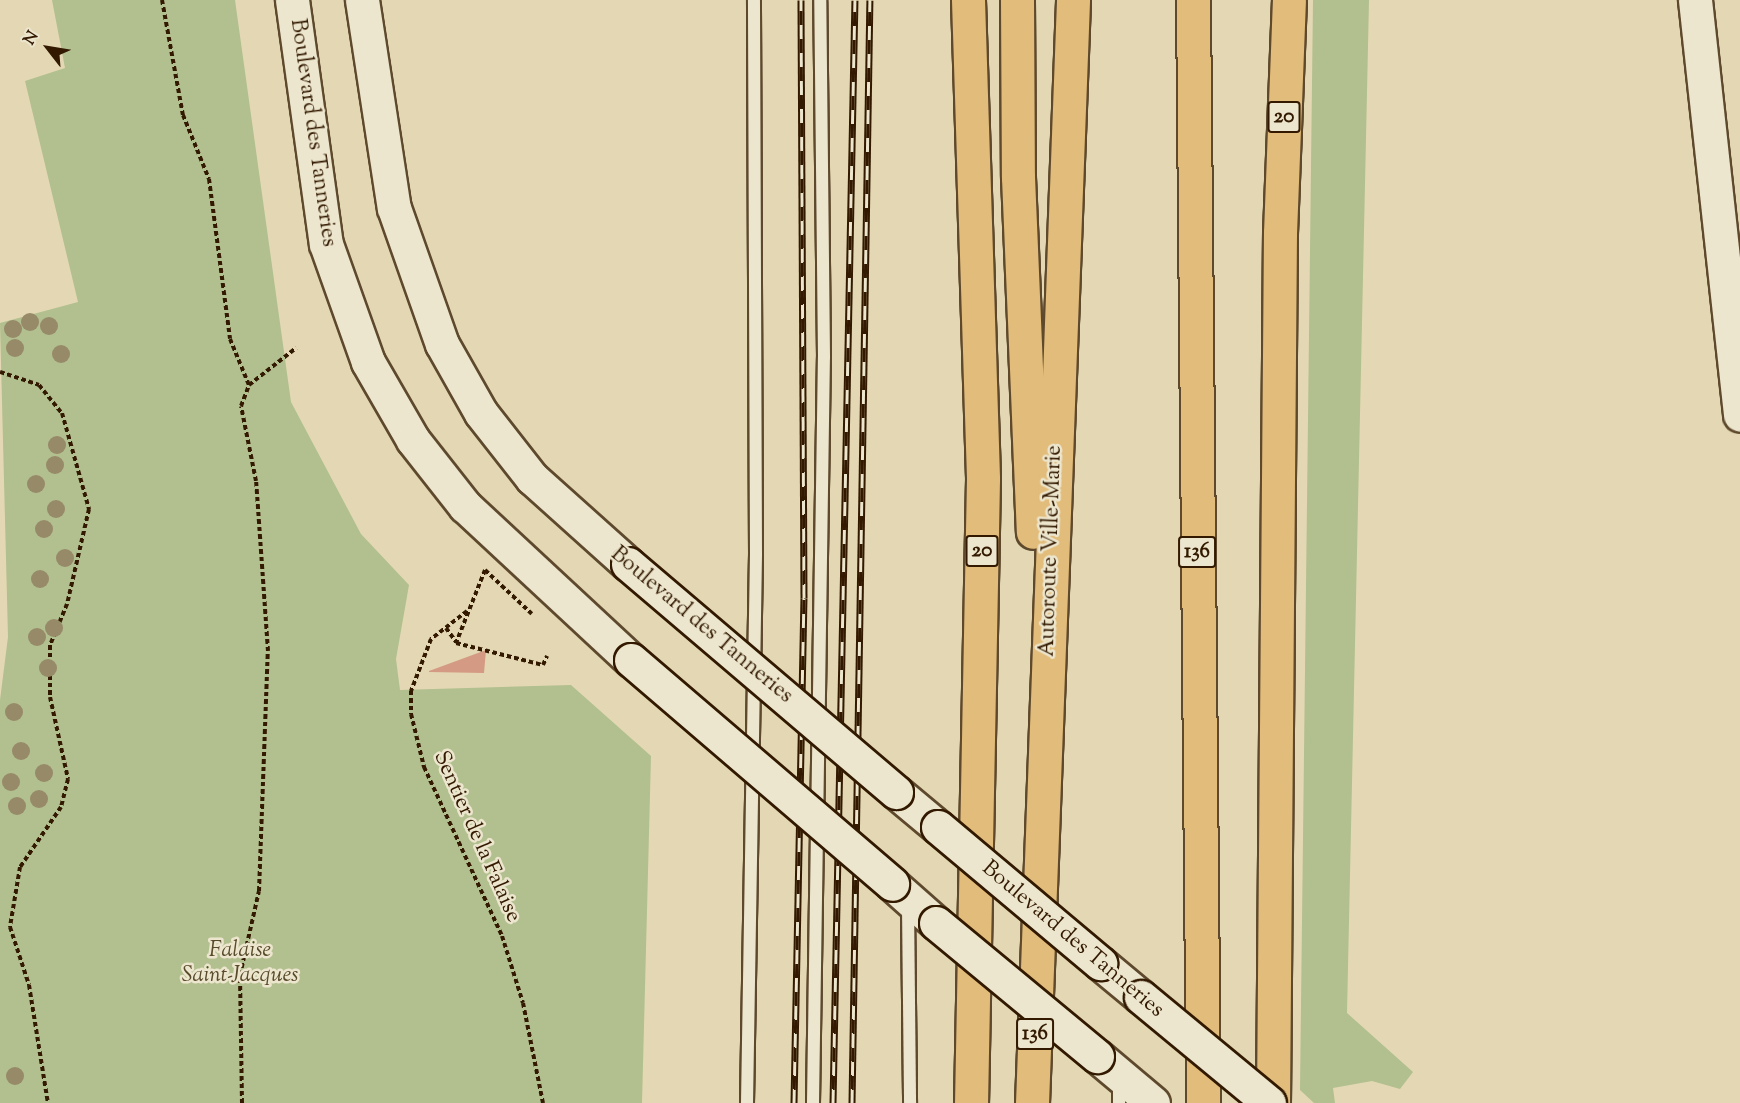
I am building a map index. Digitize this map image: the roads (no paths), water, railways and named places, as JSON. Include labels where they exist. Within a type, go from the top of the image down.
[{"type":"highway","name":"20","points":[[968,0],[983,479],[971,1103]]},
{"type":"highway","points":[[1017,0],[1018,177],[1043,754]]},
{"type":"highway","name":"Autoroute Ville-Marie","points":[[1032,1103],[1043,754],[1073,0]]},
{"type":"highway","name":"136","points":[[1192,0],[1203,1103]]},
{"type":"highway","points":[[1268,0],[1280,233]]},
{"type":"highway","name":"20","points":[[1271,1103],[1280,233],[1288,0]]},
{"type":"main road","name":"Boulevard des Tanneries","points":[[292,0],[326,244],[368,362],[413,440],[465,506],[631,660],[1126,1086]]},
{"type":"main road","name":"Boulevard des Tanneries","points":[[362,0],[394,208],[442,344],[482,413],[532,478],[628,564],[896,792],[1271,1103]]},
{"type":"main road","points":[[1695,0],[1740,415]]},
{"type":"lane","points":[[747,1103],[757,459],[754,0]]},
{"type":"lane","points":[[813,1103],[824,357],[820,0]]},
{"type":"lane","points":[[900,891],[910,1103]]},
{"type":"railway","points":[[794,1103],[804,598],[801,0]]},
{"type":"railway","points":[[833,1103],[855,0]]},
{"type":"railway","points":[[852,1103],[870,0]]},
{"type":"park label","name":"Falaise Saint-Jacques","points":[[240,964]]}]
